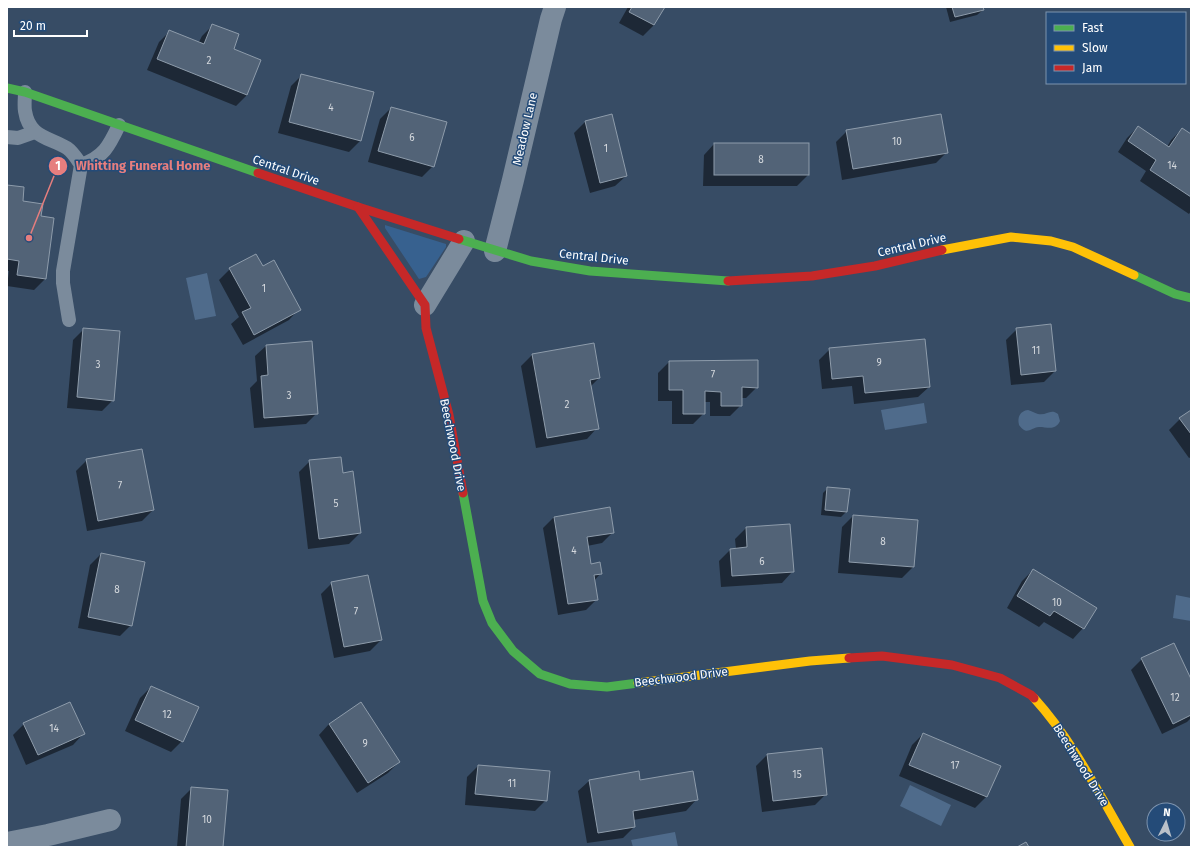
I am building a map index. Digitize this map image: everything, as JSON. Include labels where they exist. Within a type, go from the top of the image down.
[{"type":"street","name":"Meadow Lane","points":[[495,251],[555,7]]},
{"type":"street","name":"Central Drive","points":[[7,88],[25,92],[358,207],[531,261],[590,271],[731,281],[812,276],[875,266],[930,252],[1011,237],[1051,241],[1073,247],[1176,294],[1191,298]]},
{"type":"street","points":[[358,207],[425,304],[464,241]]},
{"type":"street","name":"Beechwood Drive","points":[[425,304],[426,328],[448,415],[483,601],[492,623],[512,651],[540,674],[570,684],[607,687],[810,661],[882,656],[952,665],[1000,678],[1031,695],[1050,716],[1067,739],[1130,847]]},
{"type":"street","points":[[7,842],[48,835],[110,820]]},
{"type":"lane","points":[[25,92],[25,111],[29,124],[35,132],[51,142],[68,148],[80,164],[63,271],[63,283],[69,320]]},
{"type":"lane","points":[[80,164],[91,161],[101,155],[111,142],[119,125]]},
{"type":"lane","points":[[7,137],[18,138],[35,132]]},
{"type":"shaded area","points":[[385,225],[446,244],[446,247],[426,277],[419,279],[385,228]]},
{"type":"shaded area","points":[[207,273],[216,316],[195,320],[186,278]]},
{"type":"shaded area","points":[[924,403],[927,423],[885,430],[881,410]]},
{"type":"shaded area","points":[[1028,410],[1037,414],[1055,412],[1058,414],[1060,421],[1054,427],[1039,427],[1026,431],[1019,425],[1018,422],[1021,413]]},
{"type":"shaded area","points":[[1176,595],[1191,598],[1191,621],[1173,618]]},
{"type":"shaded area","points":[[910,785],[951,805],[941,826],[900,806]]},
{"type":"shaded area","points":[[675,832],[678,847],[633,847],[631,840]]},
{"type":"building","points":[[632,7],[665,7],[654,25],[629,12]]},
{"type":"building","points":[[952,7],[983,7],[984,10],[955,17]]},
{"type":"building","points":[[212,24],[239,34],[234,49],[261,60],[247,95],[157,59],[169,30],[204,44]]},
{"type":"building","points":[[301,74],[374,92],[361,141],[289,122]]},
{"type":"building","points":[[391,107],[447,122],[434,167],[378,151]]},
{"type":"building","points":[[612,114],[627,176],[600,183],[585,121]]},
{"type":"building","points":[[941,114],[948,153],[853,169],[846,130]]},
{"type":"building","points":[[1138,126],[1169,147],[1182,128],[1191,134],[1191,197],[1150,170],[1156,160],[1128,141]]},
{"type":"building","points":[[714,143],[809,143],[809,175],[714,175]]},
{"type":"building","points":[[7,185],[24,187],[23,201],[43,204],[41,216],[54,218],[46,279],[17,275],[19,261],[7,259]]},
{"type":"building","points":[[256,254],[263,266],[274,260],[301,310],[254,335],[242,312],[251,308],[229,268]]},
{"type":"building","points":[[1051,324],[1056,371],[1021,375],[1016,328]]},
{"type":"building","points":[[83,328],[120,331],[114,401],[77,397]]},
{"type":"building","points":[[925,339],[930,387],[865,393],[863,376],[832,379],[829,348]]},
{"type":"building","points":[[312,341],[318,414],[264,418],[261,376],[268,375],[266,345]]},
{"type":"building","points":[[594,343],[600,378],[590,380],[599,429],[547,438],[532,354]]},
{"type":"building","points":[[758,360],[758,388],[742,387],[742,406],[721,406],[721,392],[705,391],[705,414],[683,414],[683,390],[669,390],[669,361]]},
{"type":"building","points":[[1191,410],[1191,434],[1179,418]]},
{"type":"building","points":[[142,449],[154,510],[98,521],[86,459]]},
{"type":"building","points":[[341,457],[343,473],[353,471],[361,533],[319,539],[309,460]]},
{"type":"building","points":[[827,487],[850,489],[847,512],[825,510]]},
{"type":"building","points":[[610,507],[614,533],[587,537],[591,564],[600,562],[602,574],[594,575],[598,600],[568,604],[554,517]]},
{"type":"building","points":[[853,515],[918,520],[914,567],[849,562]]},
{"type":"building","points":[[790,524],[794,572],[732,576],[730,549],[747,547],[746,527]]},
{"type":"building","points":[[101,553],[145,562],[132,626],[88,617]]},
{"type":"building","points":[[1033,569],[1097,608],[1084,629],[1054,611],[1050,616],[1017,596]]},
{"type":"building","points":[[368,575],[382,640],[344,647],[331,582]]},
{"type":"building","points":[[1174,643],[1191,679],[1191,715],[1173,724],[1141,658]]},
{"type":"building","points":[[151,686],[199,707],[183,742],[135,720]]},
{"type":"building","points":[[70,702],[85,734],[38,755],[23,723]]},
{"type":"building","points":[[361,702],[400,762],[368,783],[329,724]]},
{"type":"building","points":[[923,733],[1001,766],[987,797],[909,765]]},
{"type":"building","points":[[822,748],[827,795],[773,801],[767,754]]},
{"type":"building","points":[[478,765],[550,771],[547,801],[475,794]]},
{"type":"building","points":[[639,771],[640,780],[693,771],[698,800],[633,811],[635,827],[598,833],[589,780]]},
{"type":"building","points":[[191,787],[228,790],[223,847],[186,847]]},
{"type":"building","points":[[1026,842],[1029,847],[1017,847]]},
{"type":"traffic: fast","points":[[7,88],[25,92],[258,173]]},
{"type":"traffic: fast","points":[[459,239],[531,261],[590,271],[728,281]]},
{"type":"traffic: fast","points":[[1134,275],[1175,294],[1191,298]]},
{"type":"traffic: fast","points":[[463,493],[483,601],[492,623],[513,651],[540,674],[570,684],[607,687],[638,683]]},
{"type":"traffic: slow","points":[[942,250],[1011,237],[1051,241],[1073,247],[1134,275]]},
{"type":"traffic: slow","points":[[638,683],[810,661],[849,658]]},
{"type":"traffic: slow","points":[[1034,698],[1062,733],[1074,751],[1130,847]]},
{"type":"traffic: jam","points":[[258,173],[459,239]]},
{"type":"traffic: jam","points":[[358,207],[425,305],[426,328],[449,415],[463,493]]},
{"type":"traffic: jam","points":[[728,281],[812,276],[875,266],[942,250]]},
{"type":"traffic: jam","points":[[849,658],[882,656],[952,665],[1000,678],[1034,698]]},
{"type":"place","name":"Whitting Funeral Home","points":[[29,238]]}]
